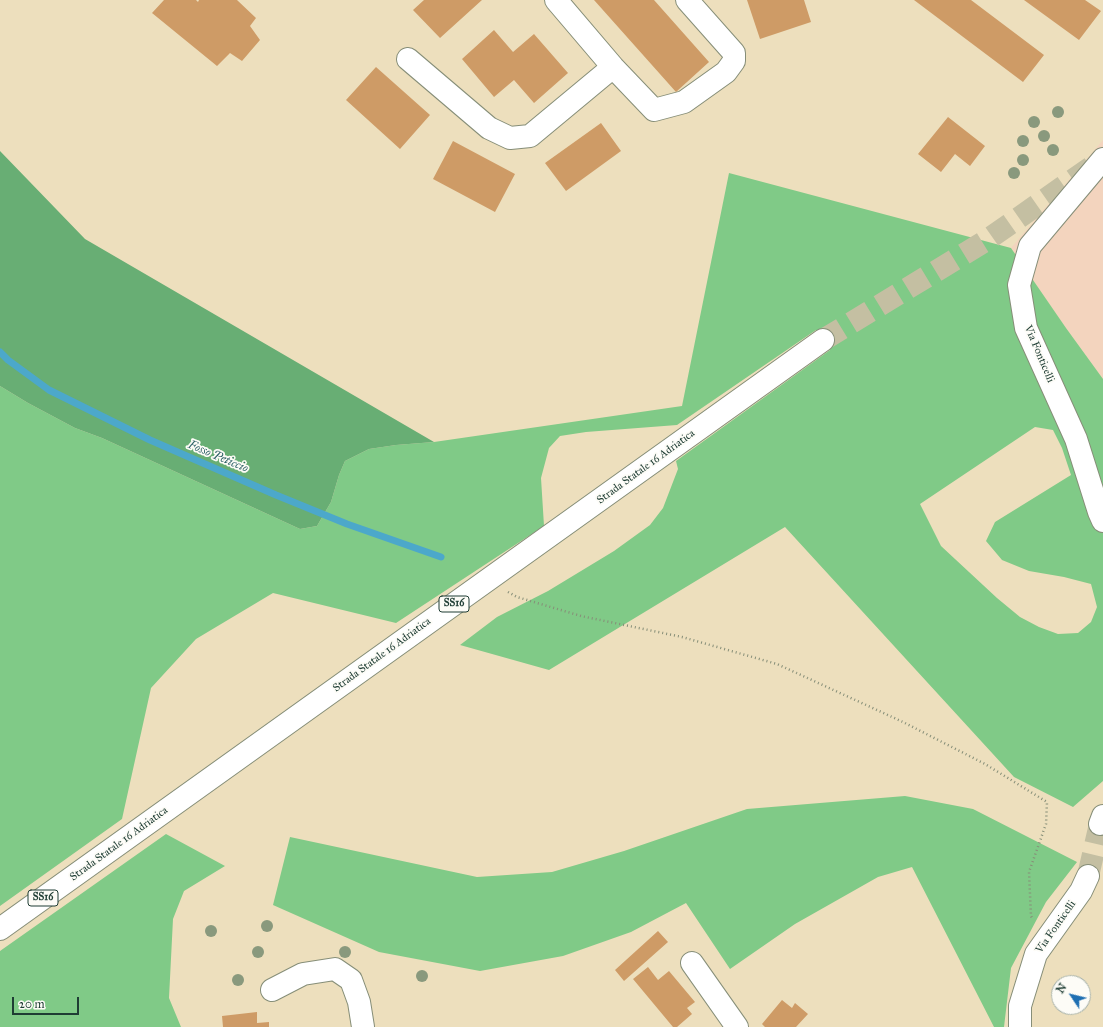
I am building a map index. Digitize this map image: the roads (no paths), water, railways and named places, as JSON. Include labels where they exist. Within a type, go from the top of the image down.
[{"type":"main road","points":[[556,0],[613,67],[654,110],[684,102],[726,72],[734,60],[734,53],[687,0]]},
{"type":"main road","points":[[408,60],[489,128],[510,138],[530,136],[613,67]]},
{"type":"main road","name":"Via Fonticelli","points":[[1103,159],[1030,246],[1019,285],[1026,328],[1076,439],[1103,521]]},
{"type":"main road","name":"Strada Statale 16 Adriatica","points":[[0,929],[823,340]]},
{"type":"main road","name":"Via Fonticelli","points":[[1020,1027],[1020,1006],[1036,954],[1081,892],[1088,876]]},
{"type":"main road","points":[[692,963],[737,1027]]},
{"type":"main road","points":[[272,990],[303,974],[335,969],[351,980],[359,1002],[363,1027]]},
{"type":"waterway","name":"Fosso Peticcio","points":[[0,352],[8,360],[49,390],[150,440],[347,524],[441,557]]},
{"type":"tunnel","points":[[823,340],[987,240],[1094,165]]},
{"type":"tunnel","points":[[1088,876],[1100,824]]}]
